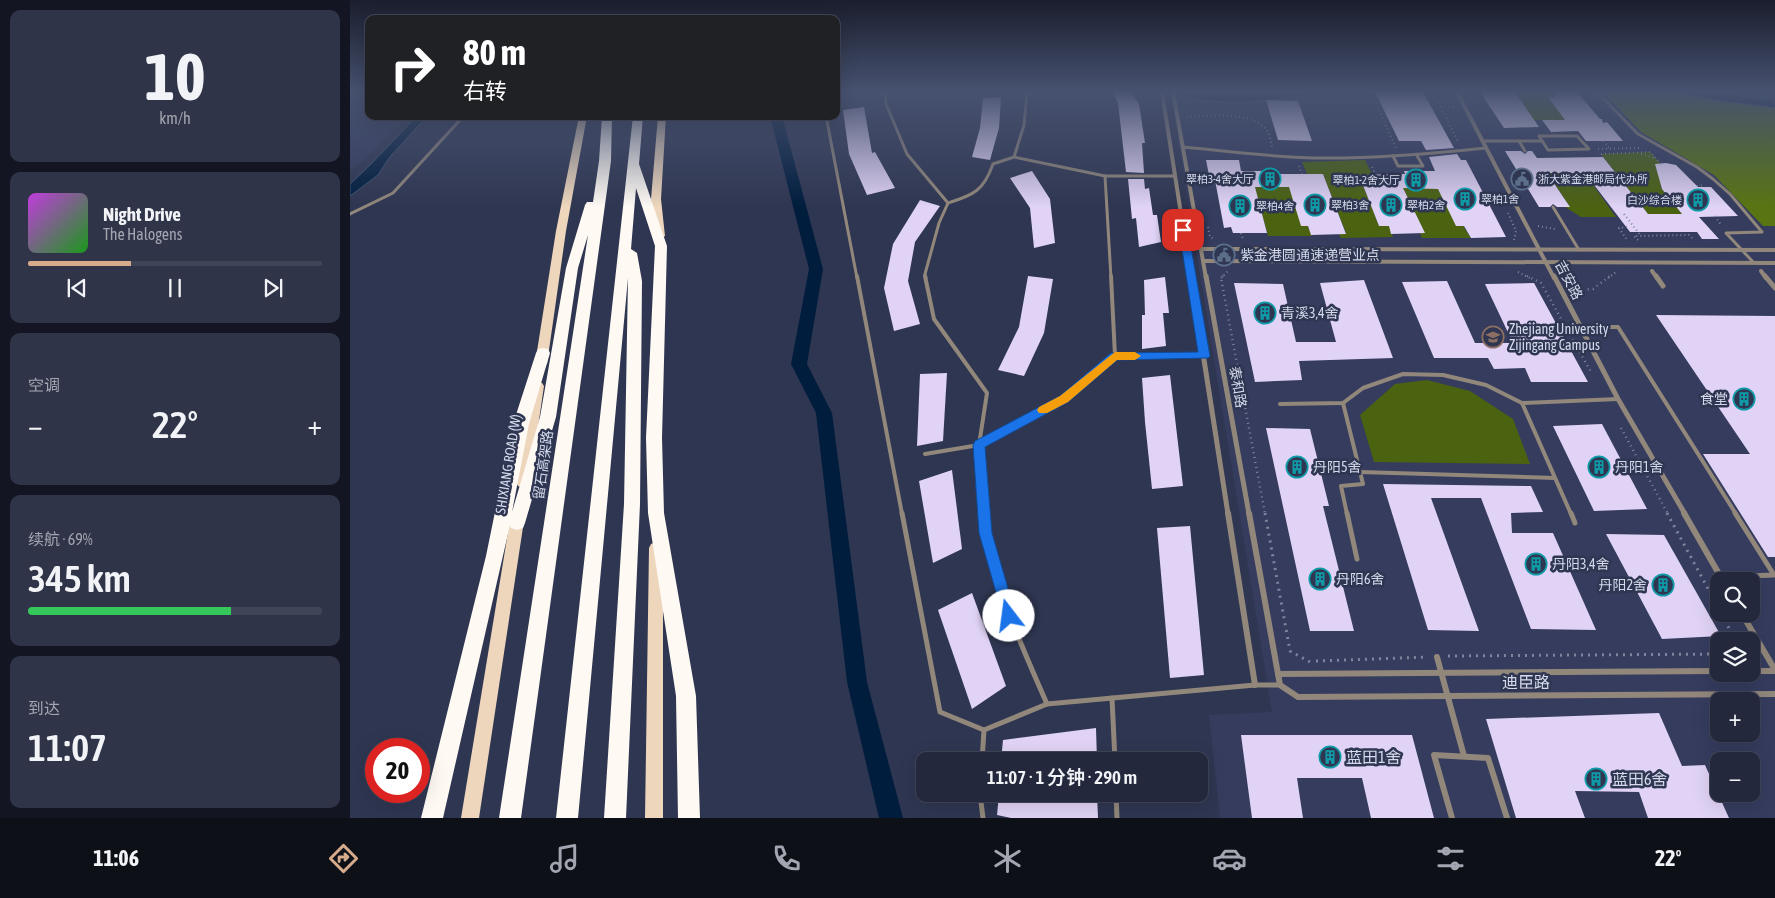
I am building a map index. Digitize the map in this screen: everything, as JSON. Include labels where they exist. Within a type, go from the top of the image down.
[{"type":"highway","name":"留石高架路","points":[[510,818],[605,161],[606,130]]},
{"type":"highway","points":[[567,818],[636,130]]},
{"type":"highway","points":[[632,159],[661,246],[654,438],[656,512],[686,696],[689,818]]},
{"type":"highway","points":[[517,523],[548,417],[572,268],[605,161]]},
{"type":"highway","points":[[615,818],[632,504],[635,282],[627,228]]},
{"type":"highway","points":[[432,818],[495,556],[521,424],[543,353]]},
{"type":"main road","name":"SHIXIANG ROAD (W)","points":[[470,818],[561,231],[580,130]]},
{"type":"main road","points":[[661,130],[656,199],[661,246]]},
{"type":"main road","points":[[654,818],[656,512]]},
{"type":"street","name":"泰和路","points":[[1167,130],[1255,685]]},
{"type":"street","name":"泰和路","points":[[1180,130],[1200,249],[1280,685]]},
{"type":"street","name":"吉安路","points":[[1476,130],[1618,399],[1718,572]]},
{"type":"street","points":[[1200,249],[1775,250]]},
{"type":"street","points":[[1203,261],[1775,263]]},
{"type":"street","points":[[1652,271],[1663,286]]},
{"type":"street","points":[[1761,272],[1775,288]]},
{"type":"street","points":[[1747,622],[1775,670],[1760,671]]},
{"type":"street","points":[[1437,657],[1464,756]]},
{"type":"street","name":"迪臣路","points":[[1278,674],[1710,671]]},
{"type":"street","name":"迪臣路","points":[[1280,685],[1298,697],[1775,694]]},
{"type":"street","points":[[1452,818],[1434,755],[1488,758],[1507,818]]},
{"type":"lane","points":[[350,214],[393,193],[448,130]]},
{"type":"lane","points":[[829,130],[940,712],[984,730],[1047,704],[1255,685],[1280,685]]},
{"type":"lane","points":[[897,130],[907,154],[948,203]]},
{"type":"lane","points":[[1014,157],[1023,130]]},
{"type":"lane","points":[[1634,130],[1697,167],[1730,194],[1762,232],[1726,233],[1754,263]]},
{"type":"lane","points":[[1539,136],[1577,136],[1588,149],[1548,150],[1541,141],[1539,136]]},
{"type":"lane","points":[[1482,141],[1541,141]]},
{"type":"lane","points":[[1519,141],[1525,151]]},
{"type":"lane","points":[[1183,147],[1332,158],[1393,156],[1486,148]]},
{"type":"lane","points":[[1393,156],[1398,166],[1423,166],[1416,154]]},
{"type":"lane","points":[[1047,704],[1009,616],[986,533],[979,445],[987,393],[934,319],[925,274],[939,223],[948,203],[975,195],[989,178],[993,164],[1014,157],[1106,176],[1174,176]]},
{"type":"lane","points":[[1106,176],[1115,356]]},
{"type":"lane","points":[[1553,207],[1579,250]]},
{"type":"lane","points":[[1581,327],[1618,327],[1774,575],[1760,576]]},
{"type":"lane","points":[[925,454],[979,445],[1064,399],[1115,356],[1204,356]]},
{"type":"lane","points":[[1280,404],[1343,402],[1363,388],[1403,374],[1443,375],[1486,385],[1522,403],[1618,399]]},
{"type":"lane","points":[[1343,402],[1363,484],[1341,486],[1358,559]]},
{"type":"lane","points":[[1522,403],[1575,522]]},
{"type":"lane","points":[[1360,472],[1555,478]]},
{"type":"lane","points":[[1112,698],[1115,752]]},
{"type":"lane","points":[[983,752],[984,730]]},
{"type":"lane","points":[[981,802],[983,818]]},
{"type":"lane","points":[[1116,802],[1117,818]]},
{"type":"path","points":[[1266,130],[1275,155]]},
{"type":"path","points":[[1388,130],[1399,155]]},
{"type":"path","points":[[1452,130],[1462,150]]},
{"type":"path","points":[[1603,141],[1610,149],[1665,148]]},
{"type":"path","points":[[1632,148],[1636,153]]},
{"type":"path","points":[[1601,154],[1650,152],[1661,164]]},
{"type":"path","points":[[1505,207],[1516,231],[1514,241],[1509,243]]},
{"type":"path","points":[[1624,214],[1641,236]]},
{"type":"path","points":[[1206,218],[1210,237],[1219,241]]},
{"type":"path","points":[[1534,224],[1567,230]]},
{"type":"path","points":[[1624,235],[1619,228],[1627,228]]},
{"type":"path","points":[[1641,245],[1634,236],[1690,235],[1698,245]]},
{"type":"path","points":[[1231,268],[1221,278],[1290,651],[1310,662],[1437,657],[1710,654]]},
{"type":"path","points":[[1511,269],[1541,283],[1592,374]]},
{"type":"path","points":[[1618,422],[1710,592]]},
{"type":"shaded area","points":[[350,130],[394,130],[363,161],[350,170]]},
{"type":"shaded area","points":[[403,130],[414,130],[389,158],[378,175],[350,196],[350,184]]},
{"type":"shaded area","name":"Zhejiang University Zijingang Campus","points":[[1176,130],[1775,130],[1775,818],[1220,818],[1209,715],[1272,712]]},
{"type":"green space","points":[[1639,130],[1775,130],[1775,226],[1763,226],[1714,175]]},
{"type":"green space","points":[[1650,152],[1661,164],[1670,186],[1660,186],[1682,214],[1648,214],[1601,154]]},
{"type":"green space","points":[[1365,160],[1372,174],[1359,175],[1379,226],[1389,226],[1393,237],[1341,238],[1339,234],[1346,233],[1323,174],[1307,174],[1302,162]]},
{"type":"green space","points":[[1544,168],[1581,168],[1616,217],[1581,217],[1565,207],[1570,207]]},
{"type":"green space","points":[[1254,184],[1265,187],[1289,184],[1312,236],[1268,236]]},
{"type":"green space","points":[[1401,184],[1436,185],[1471,238],[1422,238],[1420,233],[1424,233]]},
{"type":"green space","points":[[1427,380],[1470,391],[1513,419],[1530,464],[1374,462],[1360,415],[1395,384]]},
{"type":"building","points":[[846,130],[868,130],[872,153],[875,152],[895,188],[867,195],[849,154]]},
{"type":"building","points":[[979,130],[998,130],[990,160],[972,157]]},
{"type":"building","points":[[1121,130],[1143,130],[1145,143],[1142,143],[1144,173],[1126,172]]},
{"type":"building","points":[[1275,130],[1308,130],[1312,141],[1278,140]]},
{"type":"building","points":[[1394,130],[1444,130],[1454,148],[1426,150],[1421,141],[1399,141]]},
{"type":"building","points":[[1550,130],[1614,130],[1623,141],[1586,141],[1578,131],[1551,132]]},
{"type":"building","points":[[1505,151],[1521,151],[1525,154],[1528,151],[1532,151],[1537,158],[1603,157],[1648,214],[1682,214],[1662,189],[1655,164],[1666,163],[1676,165],[1698,187],[1711,187],[1738,216],[1699,217],[1719,239],[1702,239],[1697,232],[1630,232],[1585,173],[1547,173],[1570,207],[1557,207],[1553,204],[1550,207],[1539,207]]},
{"type":"building","points":[[1457,154],[1461,160],[1466,160],[1506,237],[1471,238],[1464,226],[1456,226],[1438,189],[1403,188],[1425,233],[1391,234],[1389,226],[1379,226],[1359,175],[1405,174],[1404,171],[1435,171],[1429,157]]},
{"type":"building","points":[[1206,160],[1239,160],[1241,171],[1272,171],[1273,174],[1323,174],[1346,234],[1311,235],[1308,226],[1301,226],[1289,187],[1255,187],[1267,233],[1233,233],[1231,227],[1224,228],[1215,180],[1210,180]]},
{"type":"building","points":[[1032,171],[1050,199],[1055,243],[1034,248],[1030,208],[1010,178]]},
{"type":"building","points":[[1128,179],[1144,179],[1145,189],[1149,188],[1153,215],[1157,215],[1161,242],[1139,247],[1136,218],[1132,219]]},
{"type":"building","points":[[920,200],[940,206],[915,242],[908,281],[920,324],[894,331],[884,288],[893,244]]},
{"type":"building","points":[[1028,276],[1053,279],[1044,333],[1024,376],[998,370],[1019,327]]},
{"type":"building","points":[[1165,277],[1169,313],[1163,313],[1166,346],[1142,349],[1142,315],[1145,315],[1144,280]]},
{"type":"building","name":"青溪3,4舍","points":[[1364,280],[1393,358],[1299,361],[1302,380],[1255,382],[1234,283],[1283,284],[1296,342],[1336,342],[1320,283]]},
{"type":"building","points":[[1447,281],[1475,343],[1513,343],[1485,284],[1534,283],[1588,382],[1531,382],[1525,368],[1494,369],[1488,358],[1434,358],[1402,282]]},
{"type":"building","name":"食堂","points":[[1656,315],[1775,316],[1775,557],[1768,557],[1703,454],[1750,454]]},
{"type":"building","points":[[947,373],[943,441],[917,446],[920,374]]},
{"type":"building","points":[[1170,375],[1183,486],[1152,489],[1142,378]]},
{"type":"building","name":"丹阳1舍","points":[[1602,424],[1647,509],[1594,511],[1553,426]]},
{"type":"building","points":[[1266,428],[1310,429],[1329,506],[1323,506],[1354,631],[1310,631]]},
{"type":"building","points":[[952,470],[962,549],[933,563],[919,481]]},
{"type":"building","name":"丹阳3,4舍","points":[[1383,484],[1531,486],[1543,512],[1511,513],[1512,533],[1553,533],[1596,630],[1531,629],[1481,498],[1431,498],[1479,631],[1428,630]]},
{"type":"building","points":[[1190,526],[1204,675],[1170,678],[1157,528]]},
{"type":"building","name":"丹阳2舍","points":[[1606,534],[1664,535],[1710,617],[1710,622],[1713,622],[1719,632],[1710,632],[1710,637],[1662,639]]},
{"type":"building","points":[[972,593],[1006,686],[972,709],[938,610]]},
{"type":"building","name":"蓝田6舍","points":[[1659,713],[1682,766],[1705,765],[1710,776],[1710,802],[1722,802],[1729,818],[1648,818],[1639,792],[1575,791],[1585,818],[1516,818],[1486,719]]},
{"type":"building","points":[[1096,728],[1097,752],[1002,752],[1003,740]]},
{"type":"building","name":"蓝田1舍","points":[[1241,735],[1412,735],[1434,818],[1371,818],[1362,778],[1297,778],[1303,818],[1252,818]]},
{"type":"building","points":[[998,802],[1097,802],[1098,818],[1011,818],[997,815]]},
{"type":"waterway","points":[[780,130],[816,269],[799,364],[824,413],[857,682],[891,818]]},
{"type":"slow traffic","points":[[1043,410],[1064,399],[1115,356],[1135,356]]},
{"type":"place","name":"翠柏3-4舍大厅","points":[[1270,179]]},
{"type":"place","name":"浙大紫金港邮局代办所","points":[[1522,179]]},
{"type":"place","name":"翠柏1-2舍大厅","points":[[1416,180]]},
{"type":"place","name":"翠柏1舍","points":[[1465,199]]},
{"type":"place","name":"白沙综合楼","points":[[1698,200]]},
{"type":"place","name":"翠柏3舍","points":[[1315,205]]},
{"type":"place","name":"翠柏2舍","points":[[1391,205]]},
{"type":"place","name":"翠柏4舍","points":[[1240,206]]},
{"type":"place","name":"紫金港圆通速递营业点","points":[[1224,255]]},
{"type":"place","name":"青溪3,4舍","points":[[1265,313]]},
{"type":"place","name":"Zhejiang University Zijingang Campus","points":[[1493,337]]},
{"type":"place","name":"食堂","points":[[1744,399]]},
{"type":"place","name":"丹阳5舍","points":[[1297,467]]},
{"type":"place","name":"丹阳1舍","points":[[1599,467]]},
{"type":"place","name":"丹阳3,4舍","points":[[1536,564]]},
{"type":"place","name":"丹阳6舍","points":[[1320,579]]},
{"type":"place","name":"丹阳2舍","points":[[1663,585]]},
{"type":"place","name":"蓝田1舍","points":[[1330,757]]},
{"type":"place","name":"蓝田6舍","points":[[1596,779]]},
{"type":"route","points":[[1009,616],[986,533],[979,445],[1064,399],[1115,356],[1204,356],[1183,230]]}]
